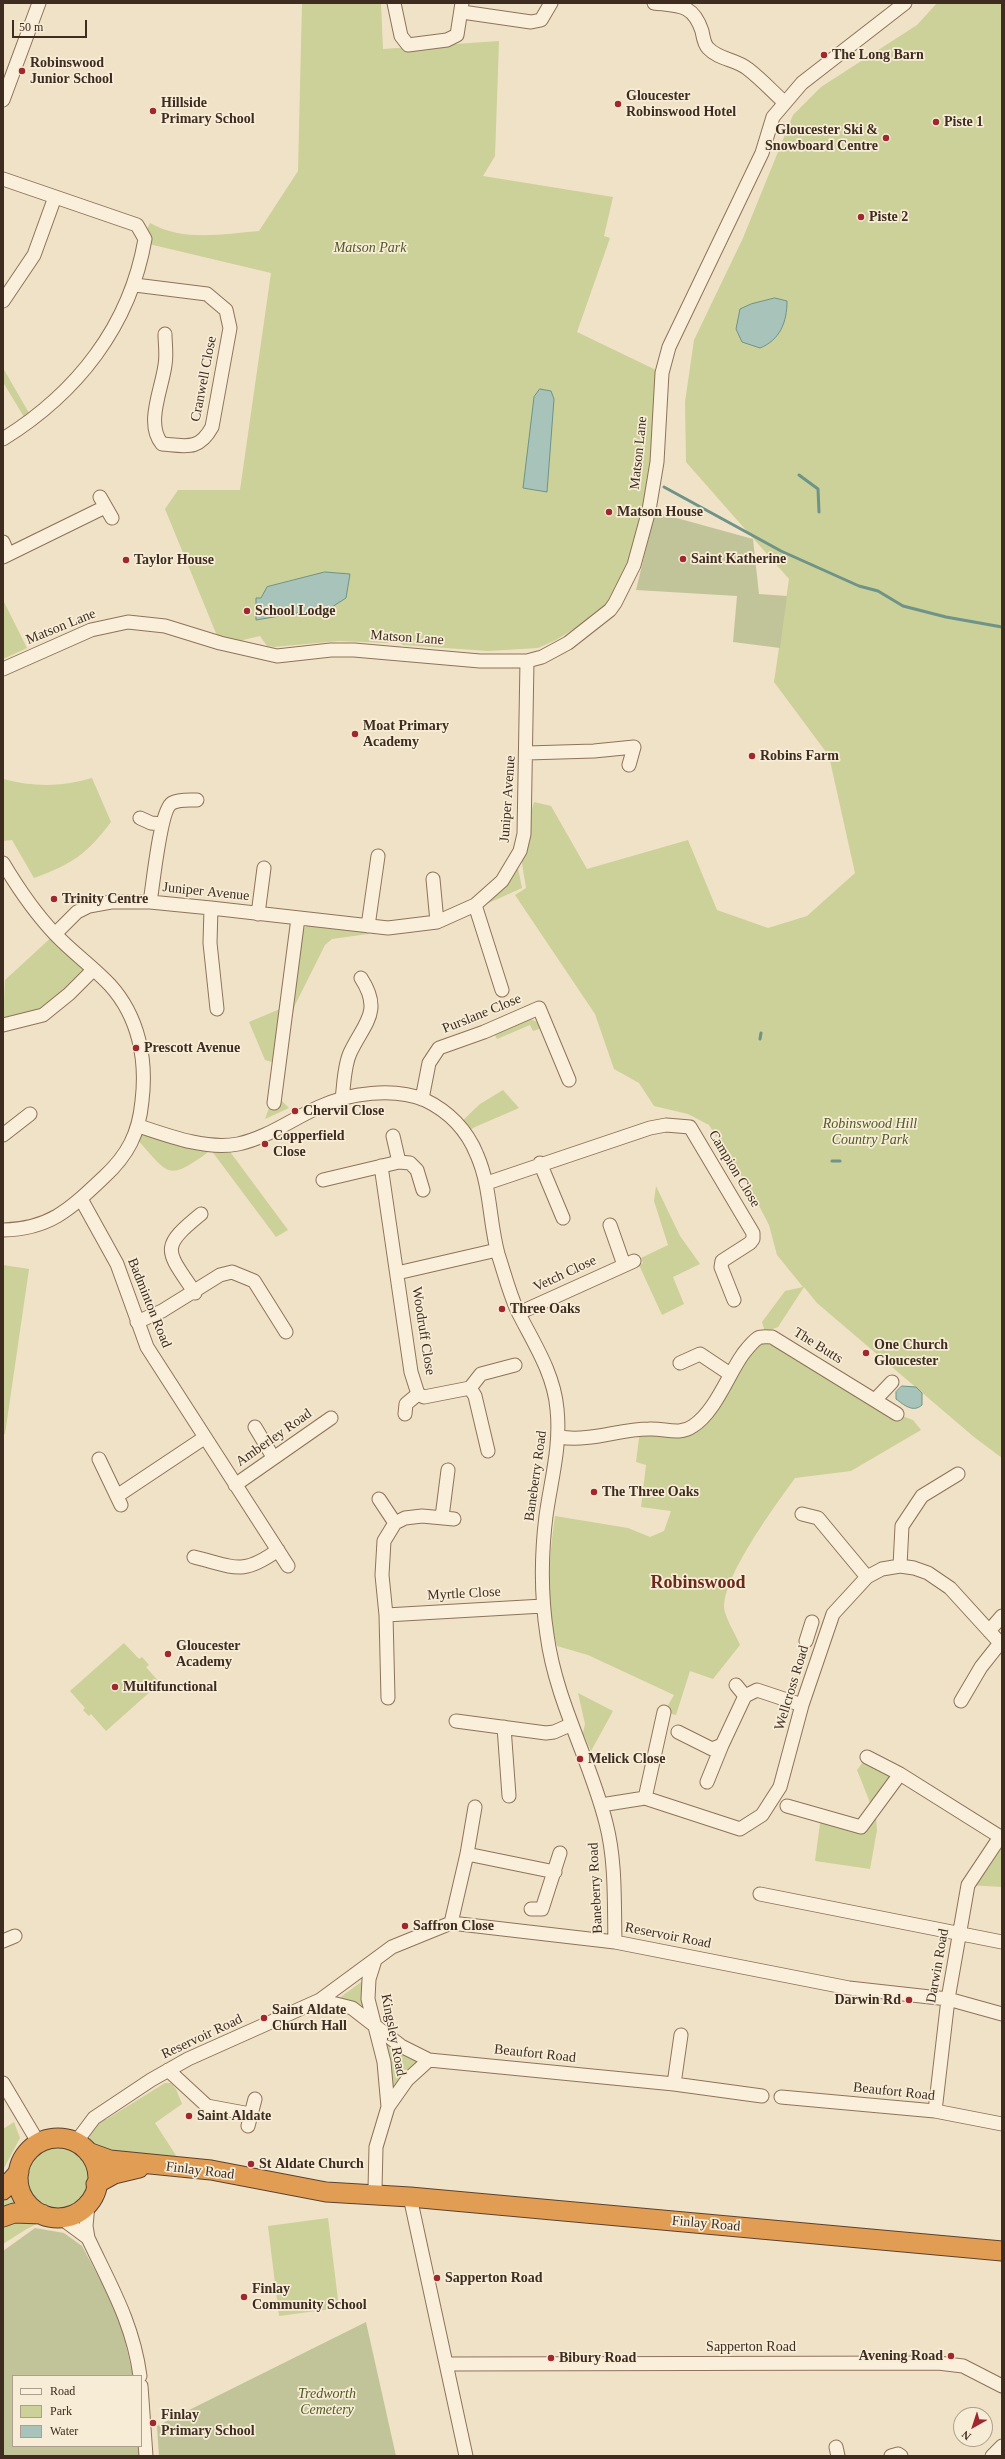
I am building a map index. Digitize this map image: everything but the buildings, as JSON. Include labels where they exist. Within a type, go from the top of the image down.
[{"type":"highway","points":[[3,2190],[19,2172],[28,2151],[38,2142],[49,2138],[60,2137],[82,2147],[97,2170],[96,2184],[88,2206],[77,2213],[61,2218],[42,2214],[14,2214],[3,2217]]},
{"type":"highway","name":"Finlay Road","points":[[82,2147],[110,2160],[158,2166],[211,2170],[326,2192],[410,2197],[1002,2251]]},
{"type":"highway","name":"Finlay Road","points":[[96,2184],[114,2174],[158,2166]]},
{"type":"highway","points":[[19,2172],[19,2183],[24,2196],[29,2204],[42,2214]]},
{"type":"highway","points":[[314,2189],[325,2186],[375,2189],[410,2197]]},
{"type":"street","points":[[3,100],[9,64],[39,3]]},
{"type":"street","points":[[394,3],[401,36],[408,45],[452,38],[457,35],[462,8],[532,22],[541,20],[551,3]]},
{"type":"street","points":[[654,3],[681,6],[690,10],[697,18],[706,47],[716,55],[740,63],[749,69],[784,102]]},
{"type":"street","name":"Matson Lane","points":[[3,669],[85,632],[128,622],[165,626],[220,643],[277,656],[330,650],[354,650],[480,661],[527,661],[542,657],[568,643],[615,604],[634,566],[648,510],[657,462],[662,373],[669,347],[759,160],[773,117],[784,102],[802,83],[902,4]]},
{"type":"street","points":[[3,179],[137,225],[145,240],[135,285],[113,330],[85,370],[42,413],[3,439]]},
{"type":"street","points":[[3,301],[34,255],[55,197]]},
{"type":"street","name":"Cranwell Close","points":[[135,285],[207,294],[226,310],[230,328],[212,427],[206,438],[194,446],[162,444],[156,437],[154,420],[166,363],[165,334]]},
{"type":"street","points":[[5,551],[106,507]]},
{"type":"street","name":"Juniper Avenue","points":[[55,934],[70,918],[89,906],[111,902],[150,902],[388,928],[437,922],[475,904],[502,881],[520,851],[524,834],[527,753],[527,661]]},
{"type":"street","points":[[527,753],[595,747],[634,747],[629,765]]},
{"type":"street","name":"Juniper Avenue","points":[[150,902],[162,824],[167,807],[173,802],[197,800]]},
{"type":"street","points":[[140,818],[151,823],[162,824]]},
{"type":"street","points":[[368,926],[378,856]]},
{"type":"street","points":[[3,863],[34,910],[55,934],[93,970],[120,999],[140,1040],[145,1072],[139,1126],[135,1137],[120,1162],[81,1199],[52,1221],[16,1230],[3,1230]]},
{"type":"street","name":"Juniper Avenue","points":[[258,914],[264,868]]},
{"type":"street","points":[[433,879],[437,922]]},
{"type":"street","points":[[475,904],[502,990]]},
{"type":"street","points":[[211,908],[210,943],[217,1009]]},
{"type":"street","points":[[274,1103],[298,918]]},
{"type":"street","points":[[3,1025],[43,1015],[69,994],[93,970]]},
{"type":"street","points":[[342,1099],[349,1054],[370,1019],[370,992],[361,978]]},
{"type":"street","name":"Purslane Close","points":[[422,1099],[429,1063],[438,1048],[484,1032],[539,1008],[569,1080]]},
{"type":"street","name":"Baneberry Road","points":[[139,1126],[202,1143],[237,1144],[252,1140],[319,1107],[342,1099],[378,1094],[402,1094],[422,1099],[448,1112],[476,1152],[487,1183],[497,1250],[519,1313],[535,1343],[552,1383],[557,1405],[559,1438],[544,1534],[543,1606],[550,1655],[570,1725],[601,1805],[607,1826],[614,1883],[615,1942]]},
{"type":"street","points":[[3,1135],[30,1114]]},
{"type":"street","name":"Campion Close","points":[[487,1183],[540,1163],[650,1128],[666,1125],[690,1127],[753,1233],[753,1239],[750,1243],[722,1261],[721,1267],[734,1300]]},
{"type":"street","points":[[393,1136],[398,1162]]},
{"type":"street","points":[[323,1180],[398,1162],[410,1163],[417,1170],[423,1190]]},
{"type":"street","points":[[540,1163],[563,1218]]},
{"type":"street","name":"Woodruff Close","points":[[381,1166],[411,1372],[418,1394],[424,1397],[470,1388]]},
{"type":"street","name":"Badminton Road","points":[[81,1199],[117,1264],[147,1347],[204,1438],[288,1566]]},
{"type":"street","points":[[195,1292],[174,1261],[171,1250],[174,1237],[201,1214]]},
{"type":"street","name":"Vetch Close","points":[[519,1313],[629,1263],[610,1225]]},
{"type":"street","name":"Woodruff Close","points":[[397,1273],[497,1250]]},
{"type":"street","points":[[137,1322],[162,1311],[195,1292],[220,1275],[232,1272],[245,1276],[254,1281],[286,1332]]},
{"type":"street","name":"The Butts","points":[[559,1438],[596,1438],[648,1429],[674,1432],[684,1431],[693,1426],[711,1408],[730,1374],[757,1338],[772,1337],[897,1414]]},
{"type":"street","points":[[680,1363],[700,1354],[730,1374]]},
{"type":"street","points":[[488,1451],[475,1396],[470,1388],[481,1374],[514,1365]]},
{"type":"street","points":[[874,1400],[892,1382]]},
{"type":"street","points":[[405,1414],[406,1404],[418,1394]]},
{"type":"street","name":"Amberley Road","points":[[235,1485],[273,1457],[331,1418]]},
{"type":"street","points":[[255,1427],[273,1457]]},
{"type":"street","points":[[98,1459],[119,1500],[204,1438]]},
{"type":"street","points":[[389,1698],[382,1552],[384,1541],[395,1523],[405,1518],[422,1516],[448,1518],[448,1470]]},
{"type":"street","points":[[900,1566],[902,1526],[922,1496],[958,1474]]},
{"type":"street","points":[[379,1499],[395,1523]]},
{"type":"street","points":[[802,1514],[818,1518],[866,1577]]},
{"type":"street","points":[[194,1557],[237,1568],[248,1568],[261,1562],[278,1550]]},
{"type":"street","name":"Wellcross Road","points":[[601,1805],[645,1798],[740,1829],[762,1815],[780,1787],[802,1705],[833,1614],[866,1577],[882,1569],[900,1566],[914,1568],[928,1573],[950,1588],[1001,1644]]},
{"type":"street","name":"Myrtle Close","points":[[386,1614],[543,1606]]},
{"type":"street","points":[[989,1631],[1002,1616]]},
{"type":"street","points":[[809,1631],[826,1635]]},
{"type":"street","points":[[961,1701],[980,1667],[1001,1644]]},
{"type":"street","points":[[736,1685],[744,1696]]},
{"type":"street","points":[[707,1782],[744,1696],[757,1690],[802,1705]]},
{"type":"street","points":[[645,1798],[664,1712]]},
{"type":"street","points":[[456,1721],[546,1733],[554,1732],[570,1725]]},
{"type":"street","points":[[504,1727],[509,1796]]},
{"type":"street","points":[[678,1732],[712,1749],[722,1745]]},
{"type":"street","points":[[867,1757],[900,1774],[1001,1837]]},
{"type":"street","points":[[787,1806],[861,1827],[900,1774]]},
{"type":"street","points":[[451,1924],[468,1854],[475,1807]]},
{"type":"street","name":"Darwin Road","points":[[935,2111],[948,1999],[961,1933],[968,1885],[1001,1837]]},
{"type":"street","points":[[531,1909],[542,1909],[560,1853]]},
{"type":"street","points":[[468,1854],[555,1872]]},
{"type":"street","points":[[760,1894],[1002,1942]]},
{"type":"street","name":"Reservoir Road","points":[[82,2147],[94,2118],[168,2070],[320,2000],[398,1943],[451,1924],[615,1942],[850,1988],[948,1999],[1002,2014]]},
{"type":"street","name":"Kingsley Road","points":[[375,2189],[376,2147],[388,2107],[384,2062],[373,2025],[367,1995],[370,1971],[376,1958]]},
{"type":"street","name":"Beaufort Road","points":[[320,2000],[352,2008],[401,2046],[429,2060],[674,2084],[762,2096]]},
{"type":"street","points":[[674,2084],[680,2034]]},
{"type":"street","points":[[388,2107],[407,2080],[429,2060]]},
{"type":"street","points":[[168,2070],[207,2106],[249,2120],[255,2099]]},
{"type":"street","points":[[3,2083],[38,2142]]},
{"type":"street","name":"Beaufort Road","points":[[781,2097],[935,2111],[1002,2124]]},
{"type":"street","points":[[410,2197],[466,2456]]},
{"type":"street","points":[[88,2206],[86,2226],[88,2238],[124,2312],[135,2346],[140,2375]]},
{"type":"street","points":[[61,2218],[88,2238]]},
{"type":"street","name":"Sapperton Road","points":[[447,2364],[938,2363],[962,2366],[1002,2386]]},
{"type":"street","points":[[142,2400],[146,2456]]},
{"type":"street","points":[[992,2456],[1002,2446]]},
{"type":"street","points":[[891,2456],[898,2454],[901,2456]]},
{"type":"green space","name":"Matson Park","points":[[302,3],[381,3],[383,49],[499,41],[495,156],[483,176],[613,197],[604,236],[610,238],[577,332],[656,370],[656,462],[641,537],[615,594],[599,613],[556,640],[538,648],[488,651],[403,645],[395,640],[387,643],[339,641],[274,647],[267,646],[260,636],[226,644],[220,643],[165,509],[178,490],[240,490],[271,273],[149,244],[147,229],[150,223],[176,233],[190,235],[217,235],[259,231],[298,171]]},
{"type":"green space","name":"Robinswood Hill Country Park","points":[[937,3],[1002,3],[1002,1458],[974,1437],[817,1303],[804,1287],[778,1327],[765,1332],[762,1322],[785,1291],[803,1287],[777,1255],[769,1225],[755,1198],[709,1125],[688,1114],[654,1106],[639,1083],[614,1069],[595,1014],[515,895],[526,888],[520,851],[534,802],[551,806],[587,869],[688,840],[717,910],[768,928],[807,916],[855,873],[829,756],[774,682],[789,579],[686,462],[685,402],[694,340],[743,238],[793,115],[821,87],[917,25]]},
{"type":"green space","points":[[3,368],[29,413],[24,417],[3,382]]},
{"type":"green space","points":[[655,512],[753,539],[759,594],[787,596],[780,648],[733,642],[737,596],[636,590]]},
{"type":"green space","points":[[3,600],[27,648],[3,659]]},
{"type":"green space","points":[[92,778],[111,822],[86,851],[59,868],[34,878],[12,840],[3,841],[3,779],[36,785],[48,785],[70,783]]},
{"type":"green space","points":[[517,863],[522,888],[484,905]]},
{"type":"green space","points":[[308,925],[372,930],[368,934],[332,939],[325,945],[295,1005],[287,1038],[303,929]]},
{"type":"green space","points":[[55,934],[93,970],[43,1015],[3,1025],[5,980]]},
{"type":"green space","points":[[280,1009],[272,1062],[265,1060],[249,1022]]},
{"type":"green space","points":[[531,1019],[539,1023],[542,1028],[533,1031],[530,1025],[497,1039],[494,1033]]},
{"type":"green space","points":[[503,1090],[519,1108],[475,1127],[464,1134],[458,1125],[480,1104]]},
{"type":"green space","points":[[280,1099],[289,1108],[265,1119],[270,1105]]},
{"type":"green space","points":[[139,1126],[225,1145],[288,1230],[276,1237],[211,1150],[185,1167],[176,1170],[169,1170],[155,1160],[135,1137]]},
{"type":"green space","points":[[656,1186],[680,1236],[700,1264],[673,1277],[684,1304],[662,1315],[639,1265],[643,1263],[641,1258],[668,1245],[654,1201]]},
{"type":"green space","points":[[3,1265],[29,1269],[5,1434],[3,1434]]},
{"type":"green space","points":[[764,1336],[897,1414],[913,1420],[921,1430],[851,1471],[795,1478],[763,1523],[739,1563],[730,1582],[725,1599],[725,1612],[740,1645],[713,1679],[690,1671],[676,1715],[664,1712],[674,1695],[588,1655],[557,1646],[551,1614],[549,1581],[555,1516],[628,1528],[650,1537],[664,1531],[671,1511],[641,1507],[646,1465],[636,1462],[640,1430],[684,1431]]},
{"type":"green space","name":"Multifunctional","points":[[124,1643],[139,1659],[142,1657],[149,1665],[146,1667],[160,1683],[106,1731],[91,1714],[89,1716],[83,1710],[85,1708],[70,1691]]},
{"type":"green space","points":[[578,1693],[613,1711],[591,1751],[583,1733],[585,1724]]},
{"type":"green space","points":[[867,1757],[900,1774],[876,1816],[877,1830],[870,1869],[815,1861],[821,1816],[861,1827],[873,1810],[857,1770]]},
{"type":"green space","points":[[1002,1838],[1002,1887],[968,1885]]},
{"type":"green space","points":[[364,1980],[364,2009],[339,1999],[342,1996]]},
{"type":"green space","points":[[384,2041],[419,2062],[393,2089]]},
{"type":"green space","points":[[165,2083],[171,2083],[176,2089],[182,2104],[155,2123],[177,2157],[129,2159],[90,2145],[89,2134],[98,2121],[107,2119]]},
{"type":"green space","points":[[14,2122],[20,2138],[3,2170],[3,2129]]},
{"type":"green space","points":[[62,2144],[77,2151],[86,2161],[91,2173],[92,2185],[88,2196],[79,2205],[67,2211],[51,2213],[50,2217],[3,2244],[3,2190],[24,2169],[30,2158],[39,2150],[50,2145]]},
{"type":"green space","points":[[328,2218],[339,2308],[279,2316],[268,2226]]},
{"type":"green space","points":[[35,2228],[64,2233],[82,2246],[104,2287],[122,2328],[133,2375],[12,2375],[12,2447],[139,2447],[139,2456],[3,2456],[3,2251]]},
{"type":"green space","name":"Tredworth Cemetery","points":[[366,2322],[396,2456],[159,2456],[157,2426]]},
{"type":"water","points":[[775,298],[787,301],[784,323],[777,335],[767,345],[760,348],[742,342],[736,329],[740,309],[751,304]]},
{"type":"water","points":[[540,389],[551,391],[554,399],[547,492],[523,488],[534,397]]},
{"type":"water","points":[[325,572],[350,574],[346,598],[332,607],[256,620],[256,598],[261,598],[267,587]]},
{"type":"water","points":[[902,1386],[916,1387],[922,1393],[922,1405],[912,1408],[905,1406],[896,1399],[896,1392]]},
{"type":"waterway","points":[[799,475],[818,489],[819,512]]},
{"type":"waterway","points":[[664,487],[781,551],[859,586],[878,591],[903,606],[946,617],[1002,627]]},
{"type":"waterway","points":[[760,1039],[761,1033]]},
{"type":"waterway","points":[[832,1161],[840,1161]]},
{"type":"place","name":"The Long Barn","points":[[824,55]]},
{"type":"place","name":"Robinswood Junior School","points":[[22,71]]},
{"type":"place","name":"Gloucester Robinswood Hotel","points":[[618,104]]},
{"type":"place","name":"Hillside Primary School","points":[[153,111]]},
{"type":"place","name":"Piste 1","points":[[936,122]]},
{"type":"place","name":"Gloucester Ski & Snowboard Centre","points":[[886,138]]},
{"type":"place","name":"Piste 2","points":[[861,217]]},
{"type":"place","name":"Matson House","points":[[609,512]]},
{"type":"place","name":"Saint Katherine","points":[[683,559]]},
{"type":"place","name":"Taylor House","points":[[126,560]]},
{"type":"place","name":"School Lodge","points":[[247,611]]},
{"type":"place","name":"Moat Primary Academy","points":[[355,734]]},
{"type":"place","name":"Robins Farm","points":[[752,756]]},
{"type":"place","name":"Trinity Centre","points":[[54,899]]},
{"type":"place","name":"Prescott Avenue","points":[[136,1048]]},
{"type":"place","name":"Chervil Close","points":[[295,1111]]},
{"type":"place","name":"Copperfield Close","points":[[265,1144]]},
{"type":"place","name":"Three Oaks","points":[[502,1309]]},
{"type":"place","name":"One Church Gloucester","points":[[866,1353]]},
{"type":"place","name":"The Three Oaks","points":[[594,1492]]},
{"type":"place","name":"Gloucester Academy","points":[[168,1654]]},
{"type":"place","name":"Multifunctional","points":[[115,1687]]},
{"type":"place","name":"Melick Close","points":[[580,1759]]},
{"type":"place","name":"Saffron Close","points":[[405,1926]]},
{"type":"place","name":"Darwin Rd","points":[[909,2000]]},
{"type":"place","name":"Saint Aldate Church Hall","points":[[264,2018]]},
{"type":"place","name":"Saint Aldate","points":[[189,2116]]},
{"type":"place","name":"St Aldate Church","points":[[251,2164]]},
{"type":"place","name":"Sapperton Road","points":[[437,2278]]},
{"type":"place","name":"Finlay Community School","points":[[244,2297]]},
{"type":"place","name":"Avening Road","points":[[951,2356]]},
{"type":"place","name":"Bibury Road","points":[[551,2358]]},
{"type":"place","name":"Finlay Primary School","points":[[153,2423]]},
{"type":"district","name":"Robinswood","points":[[698,1583]]}]
